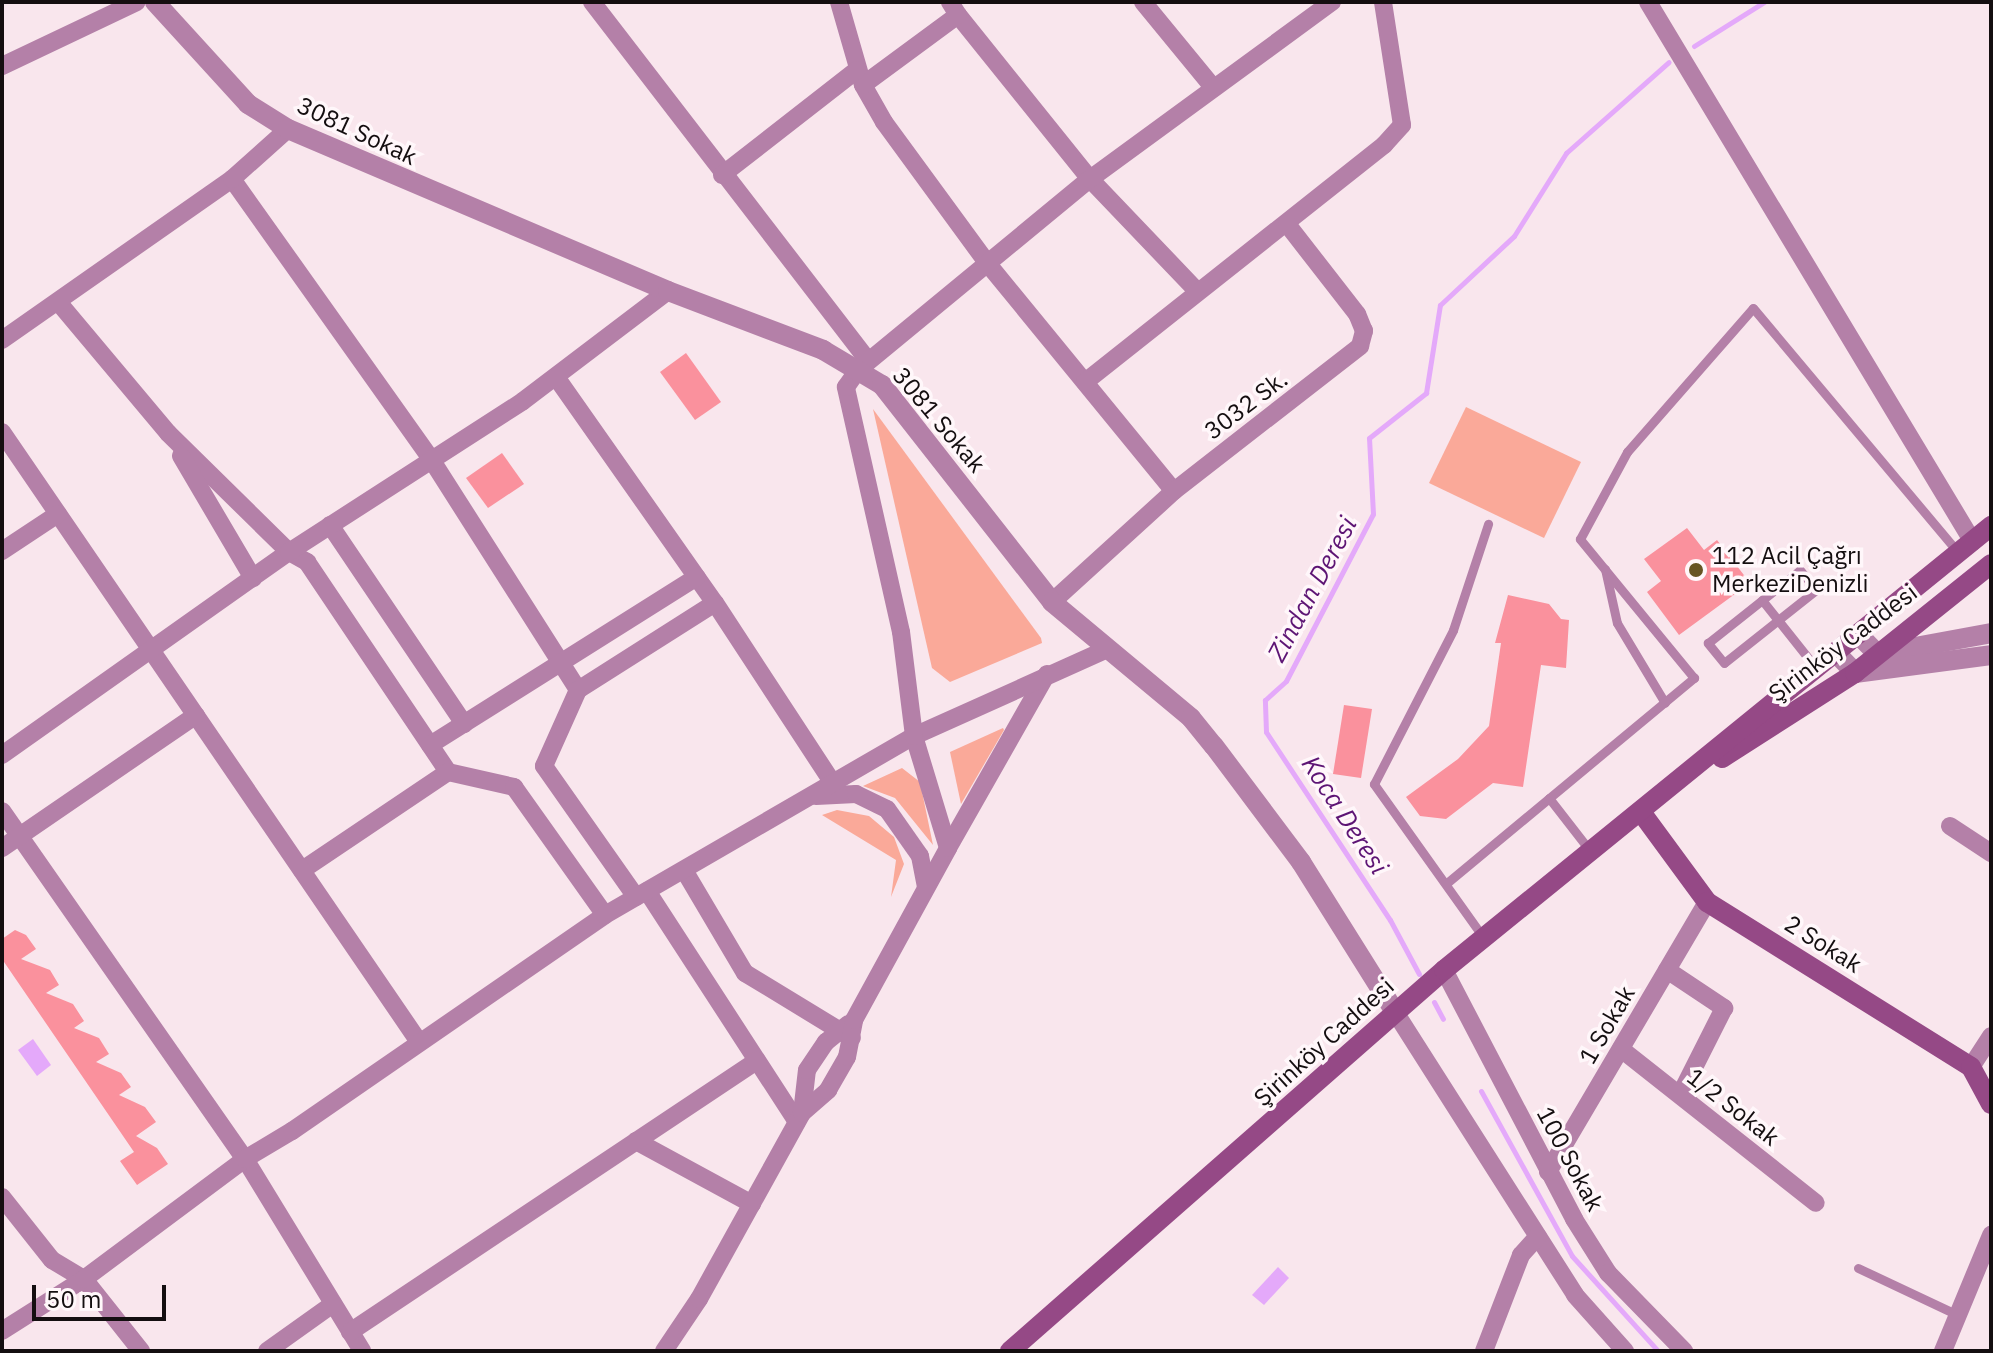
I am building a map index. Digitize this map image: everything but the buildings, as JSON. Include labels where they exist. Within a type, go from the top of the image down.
[{"type":"main road","name":"Şirinköy Caddesi","points":[[1010,1351],[1444,970],[1991,526]]},
{"type":"main road","name":"Şirinköy Caddesi","points":[[1680,781],[1855,673],[1991,564]]},
{"type":"main road","name":"2 Sokak","points":[[1641,812],[1707,902],[1971,1067],[1991,1104]]},
{"type":"street","points":[[2,66],[137,2]]},
{"type":"street","name":"3081 Sokak","points":[[155,2],[239,95],[288,129],[668,291],[762,324],[863,366],[882,385],[1052,602],[1105,650],[1191,718],[1301,862],[1395,1012]]},
{"type":"street","points":[[592,2],[863,366]]},
{"type":"street","points":[[839,2],[860,77],[988,264],[1174,491]]},
{"type":"street","points":[[1143,2],[1212,86]]},
{"type":"street","points":[[948,848],[914,736],[898,617],[846,387],[863,366],[1090,179],[1212,86],[1332,2]]},
{"type":"street","points":[[1085,382],[1196,290],[1287,224],[1402,125],[1383,2]]},
{"type":"street","points":[[1648,2],[1966,548]]},
{"type":"street","points":[[722,175],[954,8],[1090,179],[1196,290]]},
{"type":"street","points":[[2,340],[232,179],[288,129]]},
{"type":"street","points":[[232,179],[431,459],[578,690]]},
{"type":"street","name":"3032 Sk.","points":[[1052,602],[1174,491],[1360,346],[1364,331],[1357,314],[1287,224]]},
{"type":"street","points":[[2,755],[289,552],[556,377],[668,291]]},
{"type":"street","points":[[59,303],[168,433],[289,552],[307,562],[448,772],[514,787],[605,915]]},
{"type":"street","points":[[556,377],[715,603],[833,783]]},
{"type":"street","points":[[2,432],[419,1042]]},
{"type":"street","points":[[168,433],[253,578]]},
{"type":"street","points":[[2,551],[58,514]]},
{"type":"street","points":[[330,525],[464,724]]},
{"type":"street","points":[[430,745],[561,666],[697,577]]},
{"type":"street","points":[[514,787],[544,766],[578,690],[715,603]]},
{"type":"street","points":[[1858,634],[1877,654],[1991,633]]},
{"type":"street","points":[[2,1331],[84,1279],[245,1159],[605,915],[914,736],[1105,650]]},
{"type":"street","points":[[1836,653],[1855,673],[1991,655]]},
{"type":"street","points":[[664,1351],[800,1117],[828,1090],[848,1029],[1047,674]]},
{"type":"street","points":[[2,848],[196,715]]},
{"type":"street","points":[[544,766],[641,894],[757,1061],[800,1117]]},
{"type":"street","points":[[302,870],[448,772]]},
{"type":"street","points":[[810,797],[856,794],[887,809],[920,856],[926,887]]},
{"type":"street","points":[[2,811],[245,1159],[362,1351]]},
{"type":"street","points":[[1950,826],[1991,853]]},
{"type":"street","points":[[684,870],[745,973],[848,1029]]},
{"type":"street","name":"1 Sokak","points":[[1548,1172],[1707,902]]},
{"type":"street","name":"100 Sokak","points":[[1444,970],[1548,1172],[1608,1273],[1684,1351]]},
{"type":"street","points":[[1667,970],[1724,1008],[1680,1095]]},
{"type":"street","points":[[1395,1012],[1593,1319],[1625,1351]]},
{"type":"street","points":[[800,1117],[807,1070],[848,1029]]},
{"type":"street","points":[[1971,1067],[1991,1036]]},
{"type":"street","name":"1/2 Sokak","points":[[1621,1049],[1816,1203]]},
{"type":"street","points":[[350,1332],[757,1061]]},
{"type":"street","points":[[636,1141],[752,1204]]},
{"type":"street","points":[[2,1197],[52,1260],[84,1279],[141,1351]]},
{"type":"street","points":[[1943,1351],[1991,1235]]},
{"type":"street","points":[[1484,1351],[1521,1255],[1538,1236]]},
{"type":"street","points":[[267,1351],[333,1304]]},
{"type":"lane","points":[[1448,882],[1694,678],[1580,539],[1627,452],[1753,308],[1966,548]]},
{"type":"lane","points":[[1484,938],[1448,882],[1374,784],[1453,630],[1488,524]]},
{"type":"lane","points":[[1605,569],[1617,623],[1665,703]]},
{"type":"lane","points":[[1800,570],[1816,590],[1778,620],[1724,663],[1708,643],[1800,570]]},
{"type":"lane","points":[[1762,600],[1816,668]]},
{"type":"lane","points":[[1549,798],[1591,852]]},
{"type":"lane","points":[[1858,1268],[1958,1315]]},
{"type":"shaded area","points":[[1466,407],[1581,462],[1544,538],[1429,483]]},
{"type":"shaded area","points":[[873,409],[1042,643],[950,682],[932,668]]},
{"type":"shaded area","points":[[1004,730],[961,804],[950,752]]},
{"type":"shaded area","points":[[902,768],[920,782],[933,845],[895,798],[863,786]]},
{"type":"shaded area","points":[[837,810],[869,816],[894,837],[904,864],[891,897],[896,860],[822,815]]},
{"type":"shaded area","points":[[33,1039],[51,1065],[37,1076],[18,1050]]},
{"type":"shaded area","points":[[1278,1267],[1289,1278],[1264,1305],[1252,1295]]},
{"type":"waterway","name":"Zindan Deresi","points":[[1694,46],[1764,2]]},
{"type":"waterway","name":"Zindan Deresi","points":[[1419,974],[1390,920],[1266,732],[1265,700],[1286,681],[1373,514],[1369,438],[1426,393],[1440,305],[1514,236],[1566,153],[1669,62]]},
{"type":"waterway","name":"Koca Deresi","points":[[1434,1002],[1443,1019]]},
{"type":"waterway","name":"Koca Deresi","points":[[1481,1091],[1572,1256],[1658,1351]]},
{"type":"place","name":"112 Acil Çağrı MerkeziDenizli","points":[[1696,570]]}]
